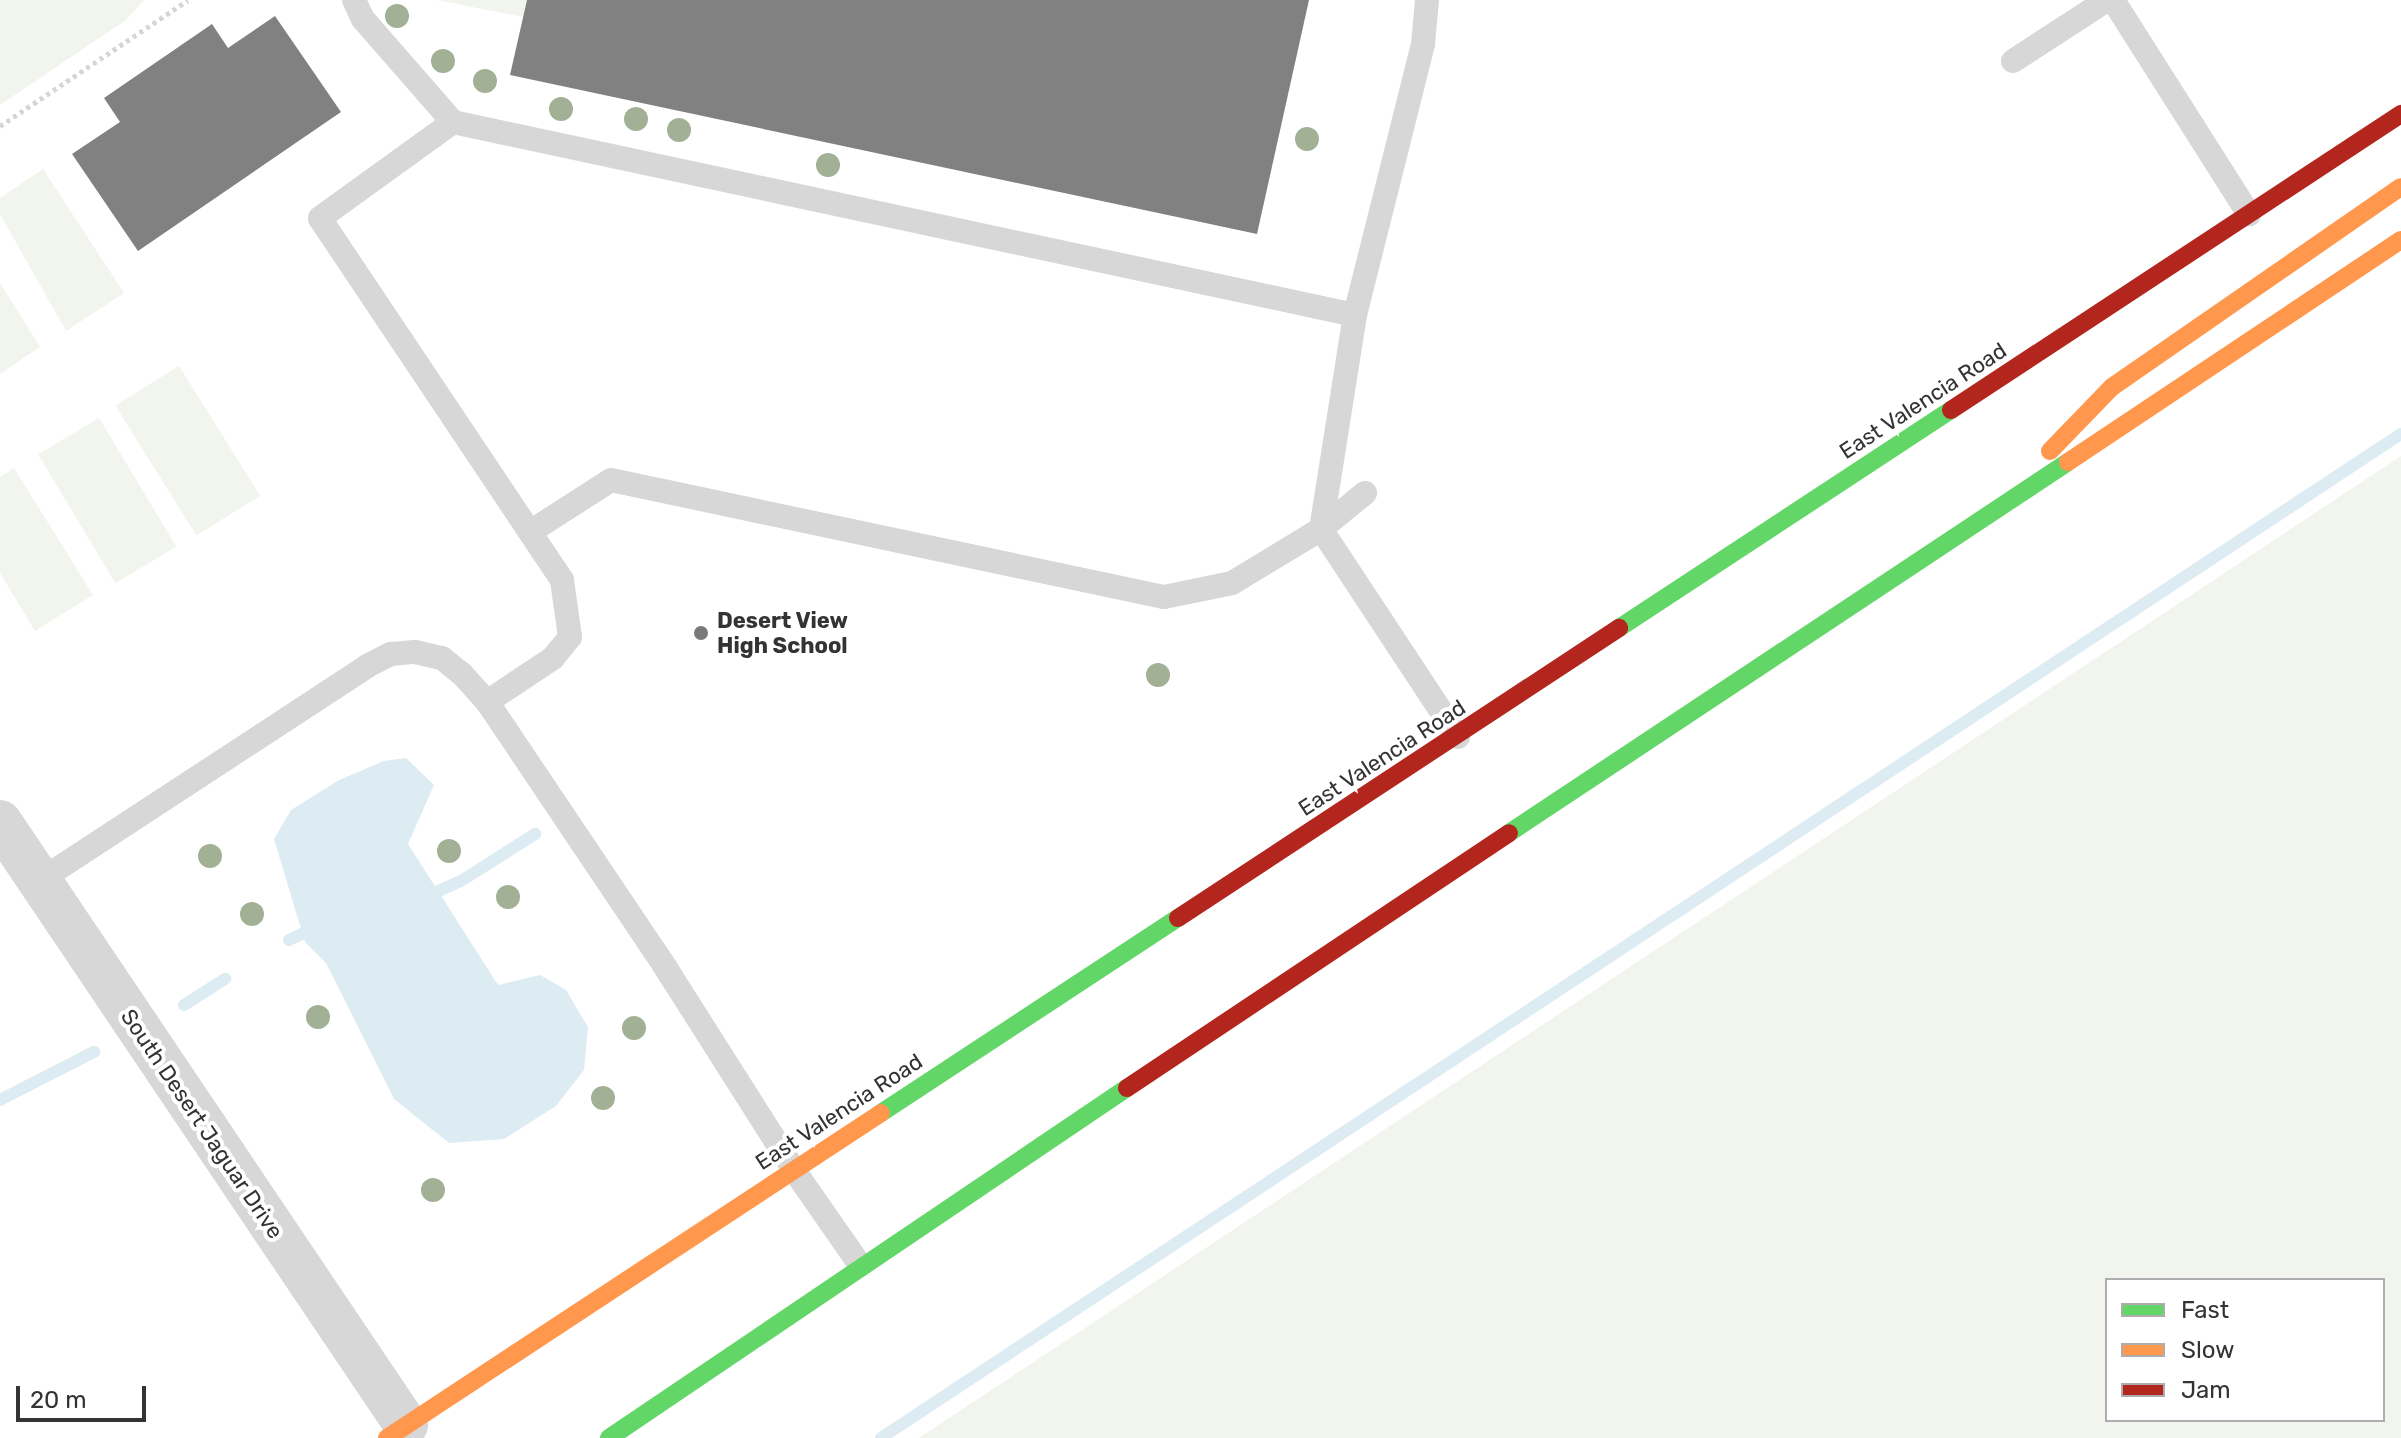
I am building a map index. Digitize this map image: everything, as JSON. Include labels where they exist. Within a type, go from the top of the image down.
[{"type":"main road","name":"East Valencia Road","points":[[396,1432],[1458,737],[2401,114]]},
{"type":"main road","points":[[1993,510],[2112,387],[2401,187]]},
{"type":"main road","points":[[609,1438],[860,1265],[2401,240]]},
{"type":"street","name":"South Desert Jaguar Drive","points":[[0,822],[396,1432]]},
{"type":"lane","points":[[354,0],[363,19],[453,122],[1355,315]]},
{"type":"lane","points":[[1427,0],[1423,44],[1355,315],[1321,529],[1458,737]]},
{"type":"lane","points":[[2013,61],[2079,7],[2110,0],[2249,214]]},
{"type":"lane","points":[[453,122],[320,218],[562,580],[570,637],[553,658],[487,702]]},
{"type":"lane","points":[[530,532],[611,480],[1164,597],[1232,583],[1321,529],[1365,493]]},
{"type":"lane","points":[[39,881],[367,666],[391,654],[415,652],[442,658],[462,674],[487,702],[666,968],[794,1170],[860,1265]]},
{"type":"path","points":[[0,126],[188,0]]},
{"type":"shaded area","points":[[0,0],[144,0],[126,20],[0,105]]},
{"type":"shaded area","points":[[437,0],[527,0],[523,17]]},
{"type":"shaded area","points":[[43,169],[124,293],[66,331],[0,214],[0,198]]},
{"type":"shaded area","points":[[0,283],[40,347],[0,374]]},
{"type":"shaded area","points":[[179,366],[260,496],[196,535],[115,406]]},
{"type":"shaded area","points":[[99,418],[176,547],[115,583],[38,455]]},
{"type":"shaded area","points":[[2401,456],[2401,1438],[919,1438]]},
{"type":"shaded area","points":[[14,468],[93,595],[35,631],[0,573],[0,477]]},
{"type":"shaded area","points":[[406,758],[434,785],[408,844],[498,985],[540,975],[566,990],[588,1027],[584,1070],[556,1106],[504,1139],[449,1143],[394,1099],[326,963],[305,942],[274,839],[291,810],[339,780],[384,761]]},
{"type":"building","points":[[527,0],[1309,0],[1257,234],[510,75]]},
{"type":"building","points":[[275,16],[341,112],[138,251],[72,154],[120,122],[104,98],[212,24],[228,48]]},
{"type":"waterway","points":[[881,1438],[2401,434]]},
{"type":"waterway","points":[[427,896],[461,881],[535,834]]},
{"type":"waterway","points":[[289,940],[317,927]]},
{"type":"waterway","points":[[184,1005],[225,979]]},
{"type":"waterway","points":[[0,1100],[94,1052]]},
{"type":"traffic: fast","points":[[1619,628],[1951,410]]},
{"type":"traffic: fast","points":[[1509,833],[2068,462]]},
{"type":"traffic: fast","points":[[881,1113],[1178,918]]},
{"type":"traffic: fast","points":[[609,1438],[1127,1088]]},
{"type":"traffic: slow","points":[[2050,451],[2112,387],[2401,187]]},
{"type":"traffic: slow","points":[[2068,462],[2401,240]]},
{"type":"traffic: slow","points":[[387,1438],[881,1113]]},
{"type":"traffic: jam","points":[[1951,410],[2401,114]]},
{"type":"traffic: jam","points":[[1178,918],[1619,628]]},
{"type":"traffic: jam","points":[[1127,1088],[1509,833]]},
{"type":"place","name":"Desert View High School","points":[[701,633]]}]
